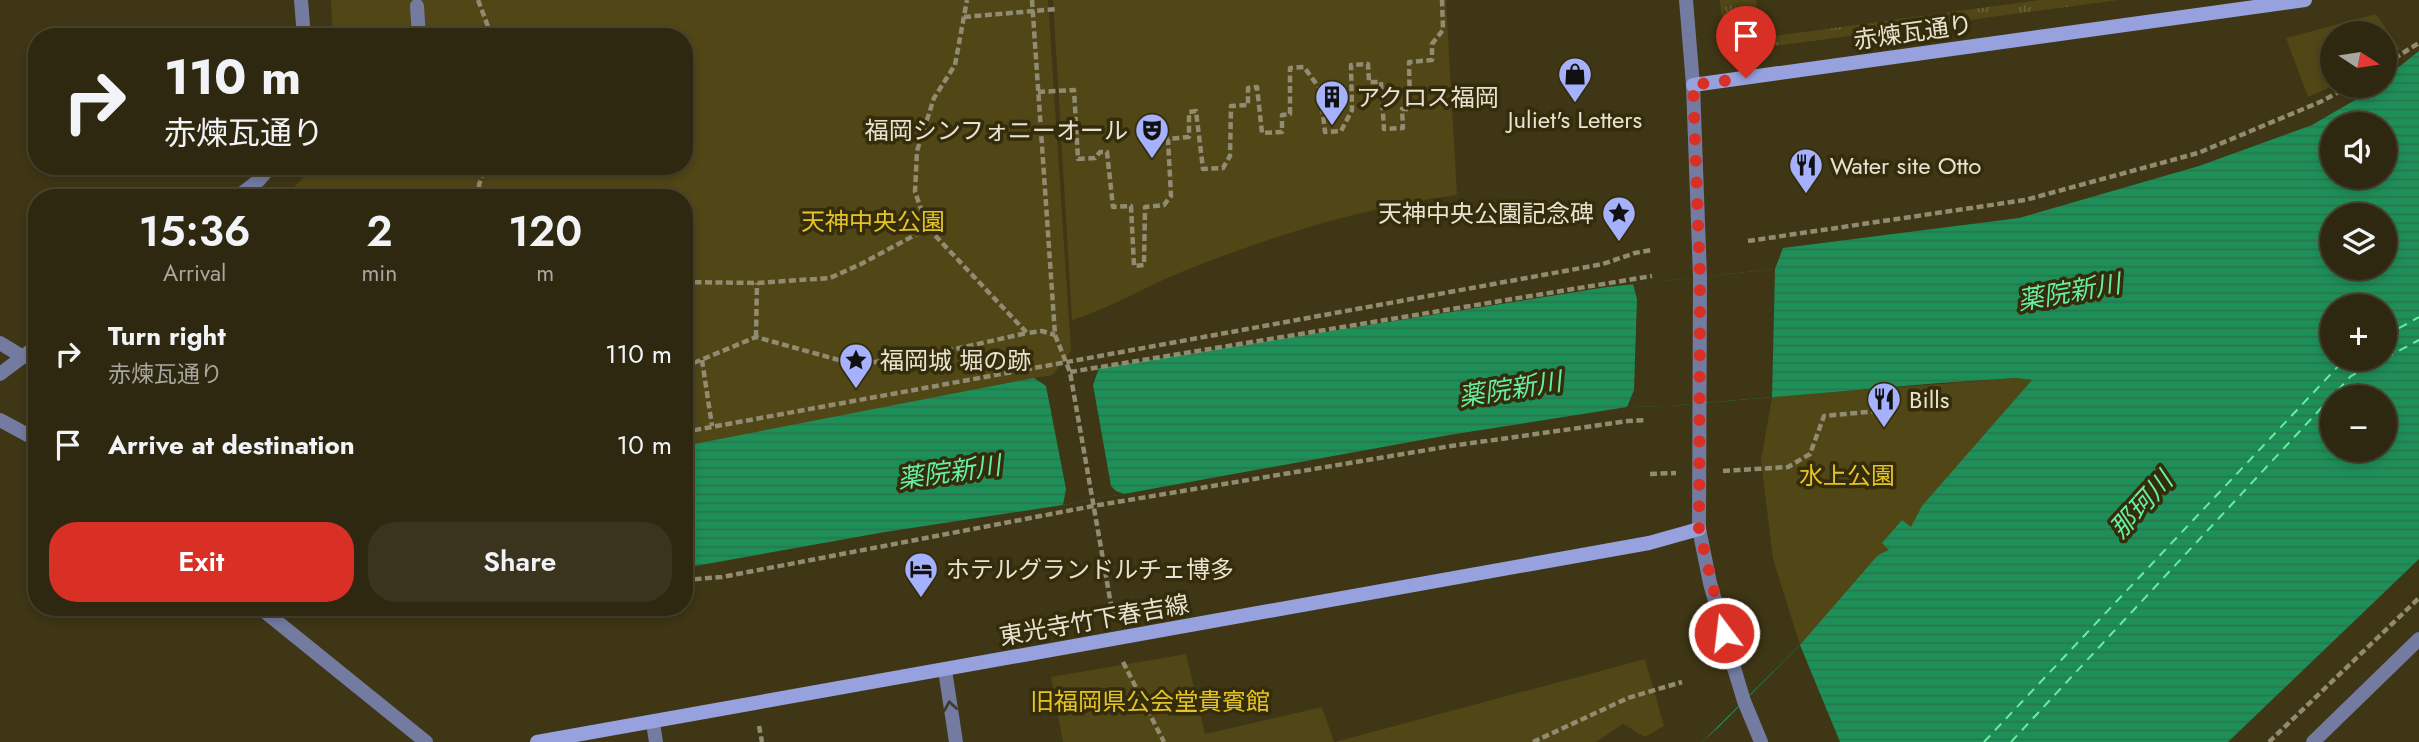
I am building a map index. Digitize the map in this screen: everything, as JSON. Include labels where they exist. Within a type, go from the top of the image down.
[{"type":"main road","name":"赤煉瓦通り","points":[[1693,85],[2305,0]]},
{"type":"main road","name":"東光寺竹下春吉線","points":[[537,742],[1649,543],[1699,529]]},
{"type":"street","points":[[301,0],[303,28]]},
{"type":"street","points":[[1686,0],[1693,85],[1700,277],[1699,529],[1710,583],[1744,701],[1761,742]]},
{"type":"street","points":[[417,6],[418,28]]},
{"type":"street","points":[[248,189],[263,175]]},
{"type":"street","points":[[0,343],[23,357]]},
{"type":"street","points":[[0,374],[28,353]]},
{"type":"street","points":[[0,420],[28,435]]},
{"type":"street","points":[[270,616],[426,742]]},
{"type":"street","points":[[2313,742],[2419,639]]},
{"type":"street","points":[[945,670],[956,742]]},
{"type":"street","points":[[653,723],[656,742]]},
{"type":"path","points":[[478,0],[489,28]]},
{"type":"path","points":[[967,0],[955,65],[934,98],[917,151],[915,192],[928,228],[1027,332]]},
{"type":"path","points":[[1032,0],[1055,335],[1070,372],[1123,664],[1164,742]]},
{"type":"path","points":[[1038,92],[1074,90],[1078,159],[1095,158],[1100,152],[1107,152],[1113,206],[1131,205],[1134,266],[1144,265],[1144,207],[1164,205],[1171,196],[1168,139],[1189,137],[1189,112],[1196,111],[1203,169],[1223,168],[1230,156],[1231,106],[1248,104],[1248,88],[1258,87],[1262,133],[1282,132],[1282,115],[1290,114],[1290,68],[1304,67],[1320,89],[1325,132],[1341,131],[1352,110],[1351,65],[1368,64],[1369,82],[1381,82],[1384,129],[1403,128],[1402,109],[1410,108],[1409,62],[1432,60],[1432,44],[1443,30],[1442,0]]},
{"type":"path","points":[[964,17],[1057,9]]},
{"type":"path","points":[[2398,56],[2419,43]]},
{"type":"path","points":[[1748,242],[2025,200],[2198,153],[2328,98]]},
{"type":"path","points":[[693,282],[757,283],[830,278],[928,228]]},
{"type":"path","points":[[693,430],[1603,264],[1652,250]]},
{"type":"path","points":[[1070,372],[1652,276]]},
{"type":"path","points":[[756,337],[757,283]]},
{"type":"path","points":[[693,364],[756,337],[857,365],[955,349],[1027,332],[1042,331],[1055,335]]},
{"type":"path","points":[[702,360],[712,426]]},
{"type":"path","points":[[1650,474],[1788,467],[1810,454],[1824,416],[1878,411],[1883,419]]},
{"type":"path","points":[[693,579],[722,576],[1092,503],[1451,446],[1646,420]]},
{"type":"path","points":[[2269,742],[2419,598]]},
{"type":"path","points":[[1533,742],[1628,698],[1682,682]]},
{"type":"green space","name":"天神中央公園","points":[[331,0],[1048,0],[1071,351],[1046,384],[693,444],[693,189],[292,189],[306,175],[693,175],[693,28],[333,28]]},
{"type":"green space","name":"アクロス福岡","points":[[1053,0],[1446,0],[1457,195],[1353,215],[1251,246],[1184,271],[1072,320]]},
{"type":"green space","points":[[1720,0],[1756,0],[1759,38],[2040,0],[2119,0],[1759,48],[1738,44],[1727,34]]},
{"type":"green space","points":[[2376,14],[2381,21],[2350,21]]},
{"type":"green space","points":[[2320,29],[2320,92],[2308,97],[2286,38]]},
{"type":"green space","name":"水上公園","points":[[2016,378],[2033,380],[1911,527],[1800,645],[1773,559],[1761,460],[1772,397]]},
{"type":"green space","name":"旧福岡県公会堂貴賓館","points":[[1186,654],[1205,734],[1322,707],[1334,742],[1063,742],[1051,677]]},
{"type":"green space","name":"旧福岡県公会堂貴賓館","points":[[1645,659],[1664,726],[1645,737],[1623,724],[1596,742],[1335,742]]},
{"type":"water","points":[[2419,51],[2419,559],[2228,742],[1702,742],[1800,645],[1878,555],[1889,550],[1882,543],[1902,520],[1911,527],[1922,506],[2032,380],[2016,378],[1627,407],[1449,435],[1063,505],[885,532],[693,566],[693,444],[1034,378],[1079,375],[1099,368],[1607,287],[1775,269],[1783,248],[2019,218],[2199,166],[2320,120],[2320,189],[2397,189],[2397,112],[2334,112],[2359,98],[2398,98],[2398,68]]},
{"type":"pier","points":[[1775,269],[1772,397],[1627,407],[1634,390],[1637,299],[1633,284]]},
{"type":"pier","points":[[0,311],[28,328],[28,403],[11,417],[0,410]]},
{"type":"pier","points":[[1099,368],[1093,385],[1111,486],[1124,494],[1063,505],[1066,489],[1046,386],[1034,378]]},
{"type":"pier","points":[[1800,645],[1840,742],[1702,742],[1720,726]]},
{"type":"ferry route","points":[[2397,329],[2419,317]]},
{"type":"ferry route","points":[[2397,352],[2419,340]]},
{"type":"ferry route","points":[[1984,742],[2334,371]]},
{"type":"ferry route","points":[[2011,742],[2351,376],[2361,371]]},
{"type":"place","name":"Juliet's Letters","points":[[1575,104]]},
{"type":"place","name":"アクロス福岡","points":[[1332,127]]},
{"type":"place","name":"福岡シンフォニーオール","points":[[1152,160]]},
{"type":"place","name":"Water site Otto","points":[[1806,195]]},
{"type":"place","name":"天神中央公園記念碑","points":[[1619,243]]},
{"type":"place","name":"福岡城 堀の跡","points":[[856,390]]},
{"type":"place","name":"Bills","points":[[1884,429]]},
{"type":"place","name":"ホテルグランドルチェ博多","points":[[921,599]]},
{"type":"route","points":[[1724,633],[1699,529],[1700,277],[1693,85],[1746,78]]},
{"type":"water label","name":"薬院新川","points":[[2069,292]]},
{"type":"water label","name":"薬院新川","points":[[1510,389]]},
{"type":"water label","name":"薬院新川","points":[[949,472]]},
{"type":"water label","name":"那珂川","points":[[2141,505]]}]
